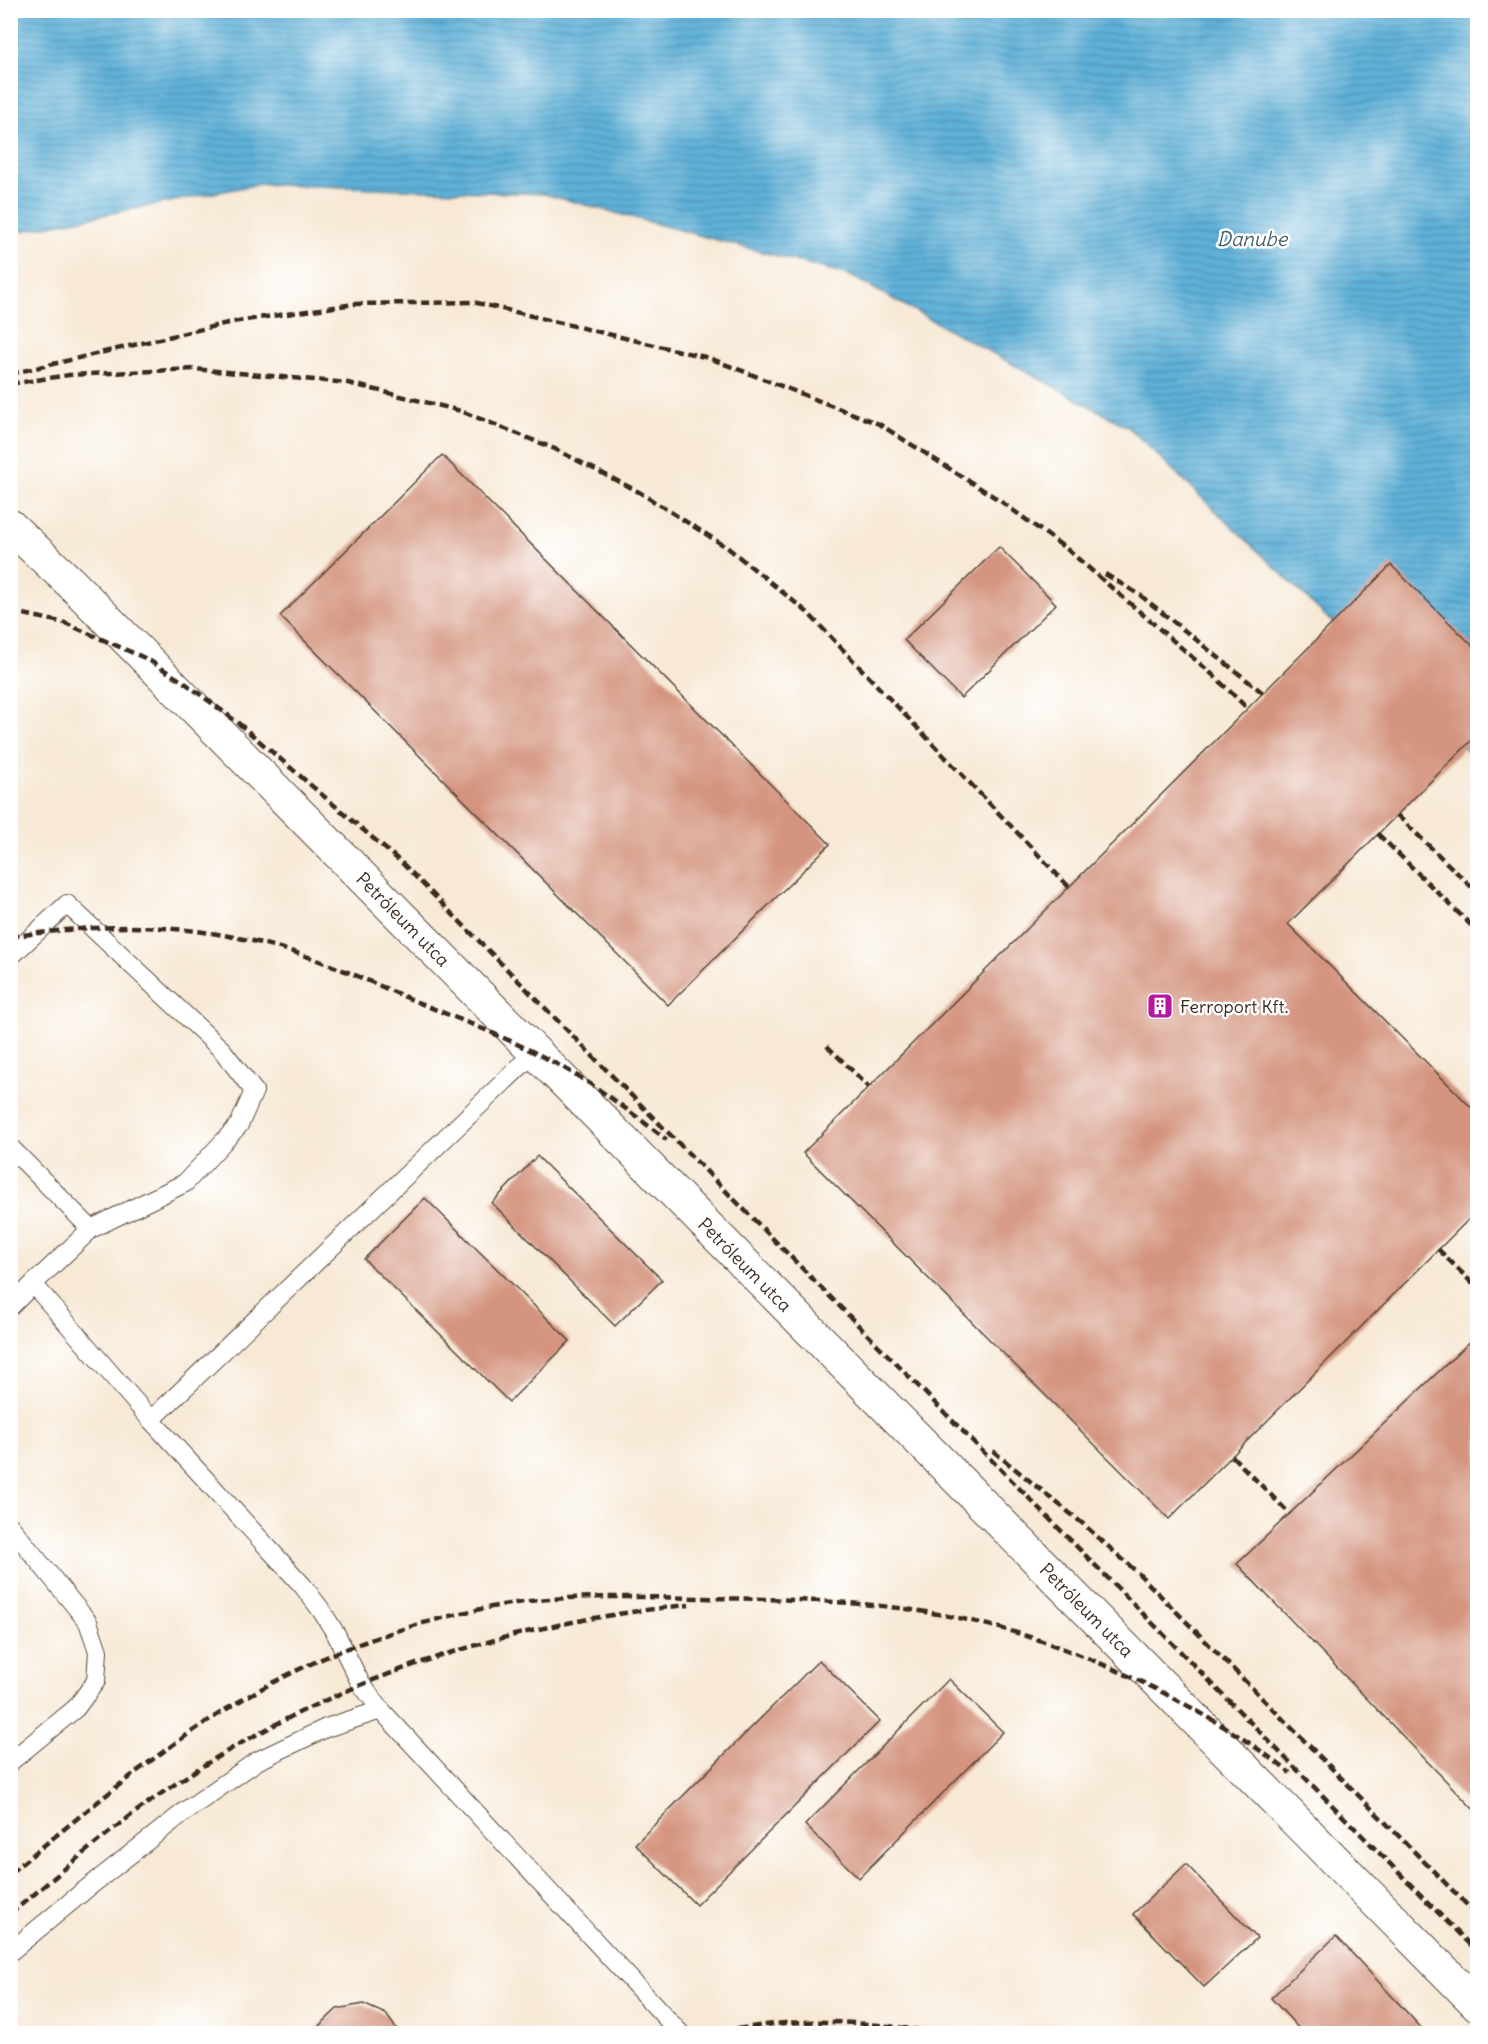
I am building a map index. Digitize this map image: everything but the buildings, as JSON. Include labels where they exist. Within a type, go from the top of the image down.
[{"type":"street","name":"Petróleum utca","points":[[10,526],[72,584],[1478,2005]]},
{"type":"lane","points":[[10,957],[67,904],[222,1050],[254,1091],[239,1125],[185,1183],[91,1229],[10,1307]]},
{"type":"lane","points":[[151,1420],[535,1052]]},
{"type":"lane","points":[[10,1147],[91,1229]]},
{"type":"lane","points":[[33,1284],[151,1420],[315,1602],[336,1634],[361,1684],[381,1710],[681,2034]]},
{"type":"lane","points":[[10,1526],[88,1622],[98,1651],[96,1681],[76,1708],[10,1762]]},
{"type":"lane","points":[[10,1952],[184,1812],[257,1761],[326,1728],[381,1710]]},
{"type":"water","name":"Danube","points":[[11,11],[1477,11],[1477,761],[1128,427],[849,275],[544,194],[260,184],[11,233]]},
{"type":"railway","points":[[10,374],[232,322],[354,304],[473,302],[709,358],[879,424],[999,500],[1068,550],[1213,675],[1248,709]]},
{"type":"railway","points":[[10,384],[69,375],[194,369],[348,383],[461,411],[555,449],[639,492],[728,548],[807,612],[1069,887]]},
{"type":"railway","points":[[1105,574],[1140,595],[1263,693]]},
{"type":"railway","points":[[10,611],[65,623],[147,659],[185,683],[237,722],[402,863],[1478,1953]]},
{"type":"railway","points":[[1397,815],[1478,893]]},
{"type":"railway","points":[[1378,834],[1478,932]]},
{"type":"railway","points":[[10,937],[82,929],[151,927],[220,934],[290,951],[491,1032],[545,1058],[603,1092],[667,1140]]},
{"type":"railway","points":[[827,1046],[869,1087]]},
{"type":"railway","points":[[1438,1249],[1478,1289]]},
{"type":"railway","points":[[993,1451],[1082,1523],[1138,1573],[1478,1916]]},
{"type":"railway","points":[[1232,1456],[1290,1514]]},
{"type":"railway","points":[[10,1873],[150,1762],[223,1711],[262,1688],[330,1656],[391,1633],[456,1615],[521,1602],[551,1599],[624,1597],[798,1600],[864,1604],[963,1619],[1047,1643],[1091,1659],[1135,1679],[1218,1723],[1290,1773]]},
{"type":"railway","points":[[10,1914],[98,1841],[152,1800],[213,1760],[275,1725],[340,1694],[407,1667],[476,1645],[617,1614],[689,1605]]},
{"type":"railway","points":[[711,2034],[748,2027],[805,2022],[887,2026],[948,2034]]},
{"type":"place","name":"Ferroport Kft.","points":[[1160,1006]]}]
